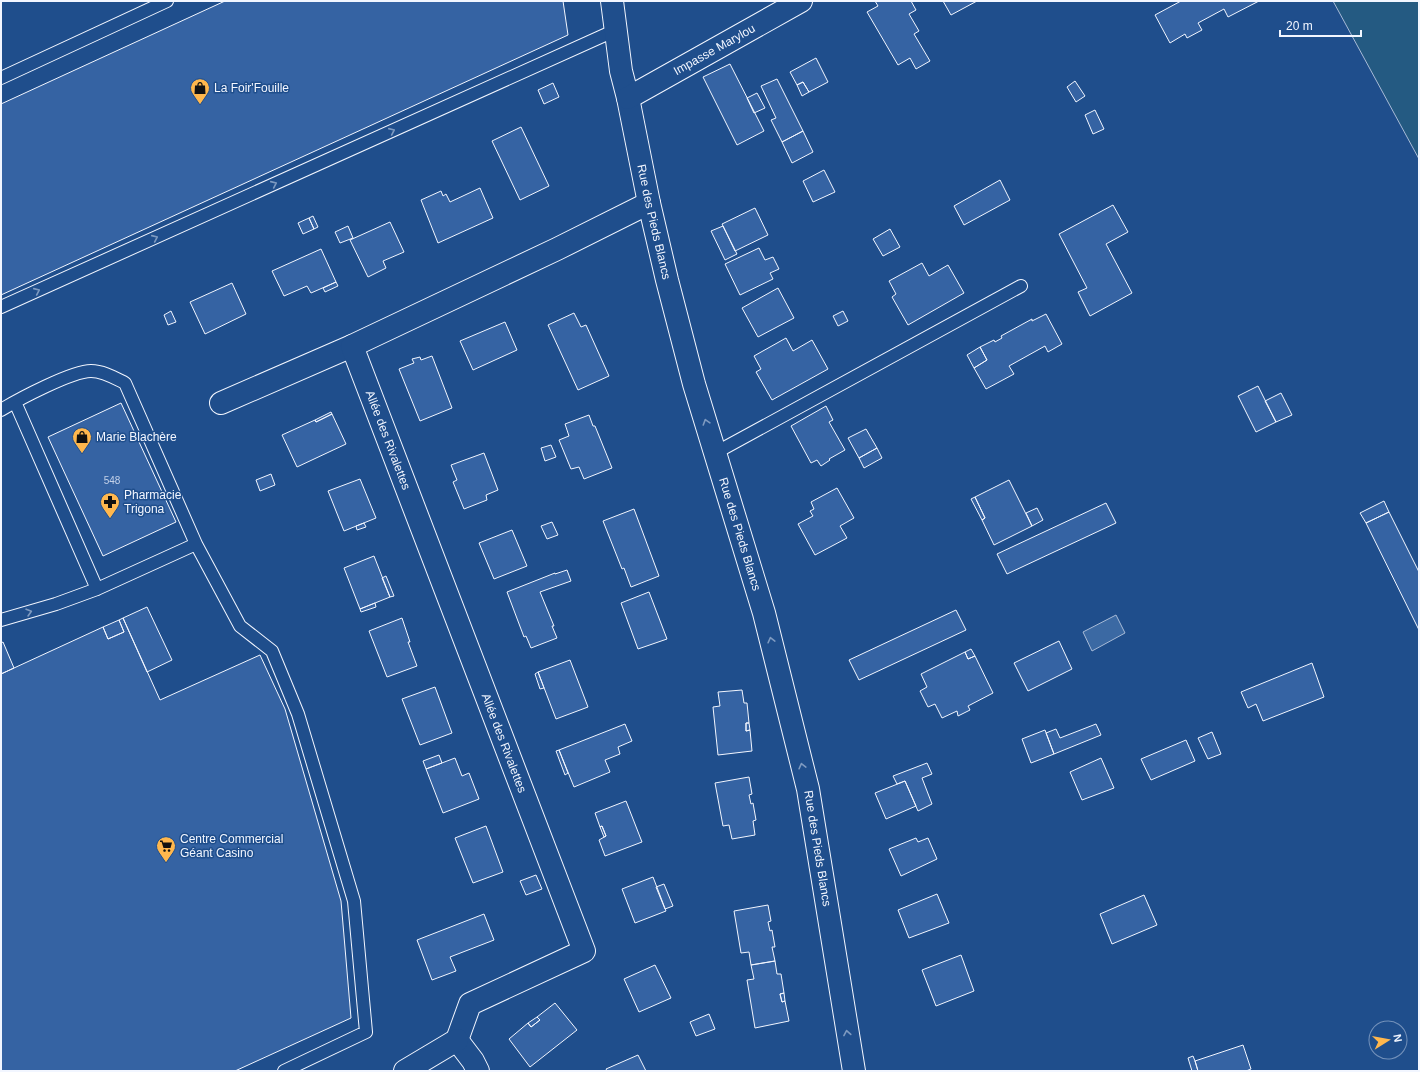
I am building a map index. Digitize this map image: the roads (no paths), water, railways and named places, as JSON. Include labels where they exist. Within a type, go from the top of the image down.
[{"type":"street","name":"Rue des Pieds Blancs","points":[[612,1],[621,71],[667,280],[694,384],[764,613],[808,789],[854,1071]]},
{"type":"street","name":"Impasse Marylou","points":[[628,98],[801,1]]},
{"type":"street","points":[[221,403],[352,346],[557,249],[649,203]]},
{"type":"street","name":"Allée des Rivalettes","points":[[352,346],[584,951],[470,1004],[457,1040]]},
{"type":"street","points":[[405,1071],[457,1040],[473,1061],[478,1071]]},
{"type":"lane","points":[[1,78],[167,1]]},
{"type":"lane","points":[[1,307],[607,34],[616,32]]},
{"type":"lane","points":[[715,452],[1021,286]]},
{"type":"lane","points":[[1,410],[75,374],[91,371],[111,376],[125,383],[196,544],[240,626],[272,651],[298,714],[354,901],[366,1032],[284,1071]]},
{"type":"lane","points":[[15,402],[97,589]]},
{"type":"lane","points":[[1,620],[56,604],[97,589],[196,544]]},
{"type":"place","name":"La Foir'Fouille","points":[[200,105]]},
{"type":"place","name":"Marie Blachère","points":[[82,454]]},
{"type":"place","name":"Pharmacie Trigona","points":[[110,519]]},
{"type":"place","name":"Centre Commercial Géant Casino","points":[[166,863]]}]
